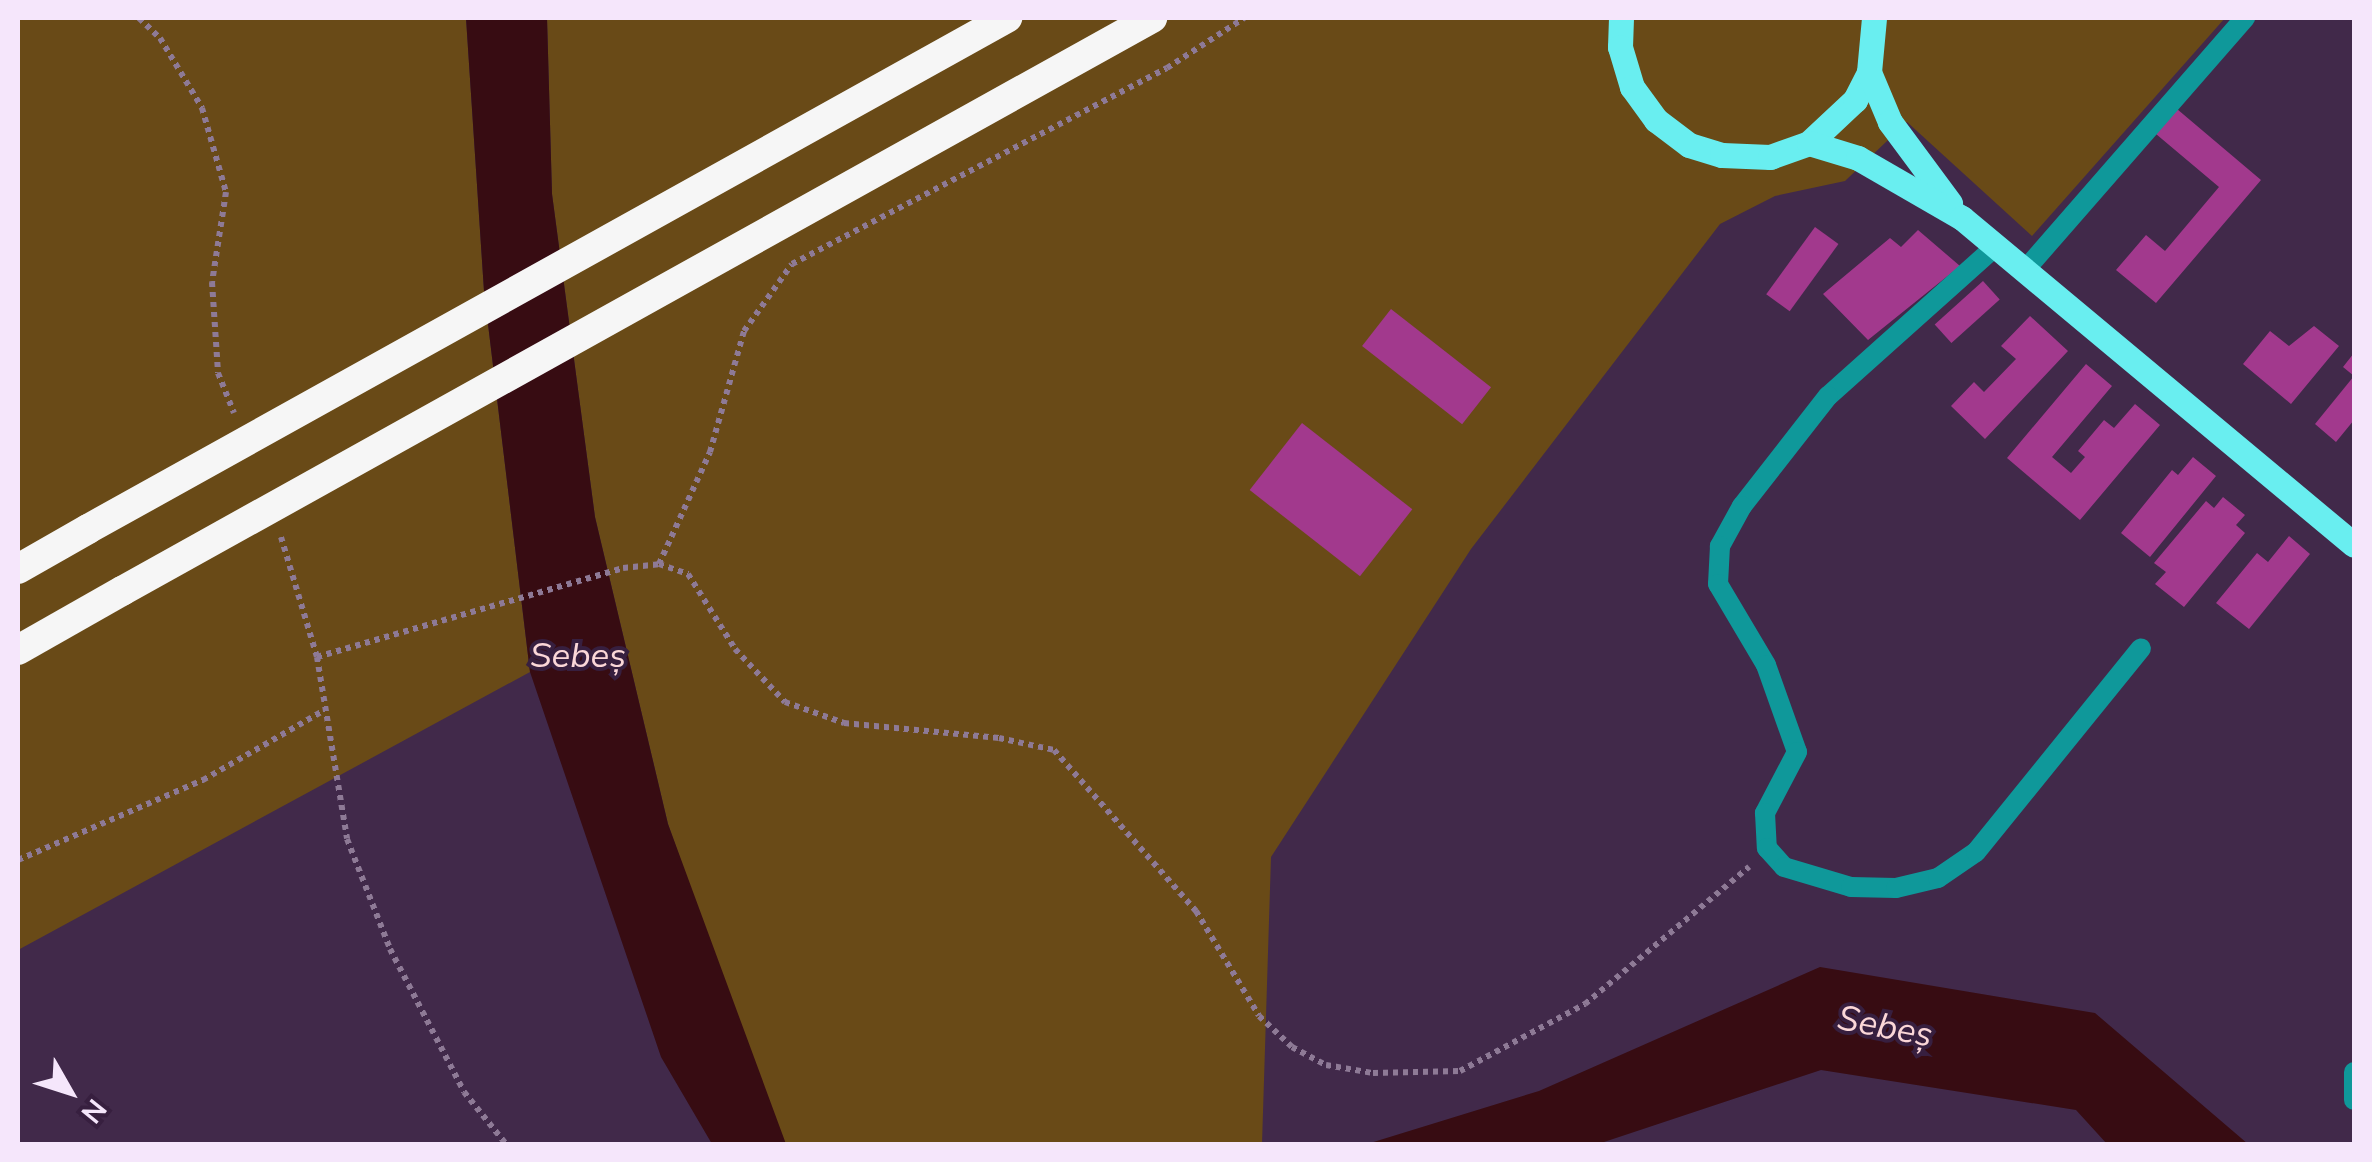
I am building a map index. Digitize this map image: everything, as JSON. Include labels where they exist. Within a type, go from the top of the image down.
[{"type":"highway","points":[[18,569],[1006,18]]},
{"type":"highway","points":[[18,650],[1152,18]]},
{"type":"main road","points":[[1621,18],[1620,47],[1632,87],[1656,120],[1689,145],[1722,155],[1770,157],[1809,143],[1845,112],[1869,72],[1874,18]]},
{"type":"main road","points":[[1869,72],[1890,122],[1962,218]]},
{"type":"main road","points":[[1809,143],[1858,158],[1962,218],[2354,545]]},
{"type":"street","points":[[2025,270],[2245,18]]},
{"type":"street","points":[[1996,246],[1828,396],[1742,506],[1720,546],[1718,584],[1766,665],[1796,752],[1765,813],[1767,848],[1784,866],[1851,886],[1896,888],[1938,878],[1976,852],[2141,648]]},
{"type":"street","points":[[2354,1072],[2354,1100]]},
{"type":"path","points":[[139,18],[160,38],[202,108],[226,192],[212,282],[218,373],[238,426]]},
{"type":"path","points":[[660,564],[710,452],[744,331],[792,264],[1166,68],[1244,18]]},
{"type":"path","points":[[279,533],[317,657],[347,839],[390,949],[464,1092],[506,1144]]},
{"type":"path","points":[[317,657],[623,568],[660,564],[688,574],[736,649],[784,702],[844,723],[999,738],[1054,750],[1196,911],[1259,1016],[1292,1047],[1326,1065],[1374,1074],[1460,1071],[1584,1004],[1767,848]]},
{"type":"path","points":[[18,860],[203,780],[323,711]]},
{"type":"shaded area","points":[[18,18],[466,18],[484,291],[530,672],[18,950]]},
{"type":"shaded area","points":[[547,18],[2225,18],[2032,236],[1907,122],[1845,181],[1775,196],[1720,224],[1471,549],[1271,857],[1262,1144],[786,1144],[775,1127],[668,824],[595,517],[552,194]]},
{"type":"water","name":"Sebeș","points":[[466,18],[547,18],[552,194],[595,517],[668,824],[786,1144],[712,1144],[661,1057],[530,672],[484,291]]},
{"type":"water","name":"Sebeș","points":[[1820,967],[2095,1013],[2248,1144],[2107,1144],[2076,1110],[1821,1070],[1598,1144],[1367,1144],[1539,1091]]},
{"type":"building","points":[[2177,109],[2261,180],[2156,303],[2116,270],[2146,235],[2165,251],[2219,187],[2156,134]]},
{"type":"building","points":[[1815,227],[1838,244],[1790,311],[1766,294]]},
{"type":"building","points":[[1918,230],[1960,266],[1868,340],[1823,294],[1890,238],[1901,247]]},
{"type":"building","points":[[1983,281],[2000,300],[1951,343],[1935,324]]},
{"type":"building","points":[[1391,309],[1491,387],[1462,424],[1362,346]]},
{"type":"building","points":[[2030,316],[2068,351],[1985,439],[1951,406],[1974,382],[1984,392],[2016,359],[2001,346]]},
{"type":"building","points":[[2314,326],[2339,346],[2291,404],[2243,364],[2270,331],[2289,346]]},
{"type":"building","points":[[2354,353],[2354,376],[2343,367]]},
{"type":"building","points":[[2086,364],[2112,386],[2052,457],[2071,473],[2085,457],[2078,451],[2104,420],[2114,428],[2135,404],[2160,425],[2080,520],[2007,458]]},
{"type":"building","points":[[2354,376],[2354,420],[2336,442],[2315,424]]},
{"type":"building","points":[[1302,423],[1412,509],[1360,576],[1250,490]]},
{"type":"building","points":[[2193,457],[2216,476],[2150,557],[2121,533],[2172,470],[2178,475]]},
{"type":"building","points":[[2223,497],[2245,515],[2236,525],[2245,533],[2184,607],[2155,584],[2166,572],[2154,563],[2206,501],[2214,508]]},
{"type":"building","points":[[2289,536],[2310,554],[2249,629],[2216,603],[2257,553],[2268,562]]}]
